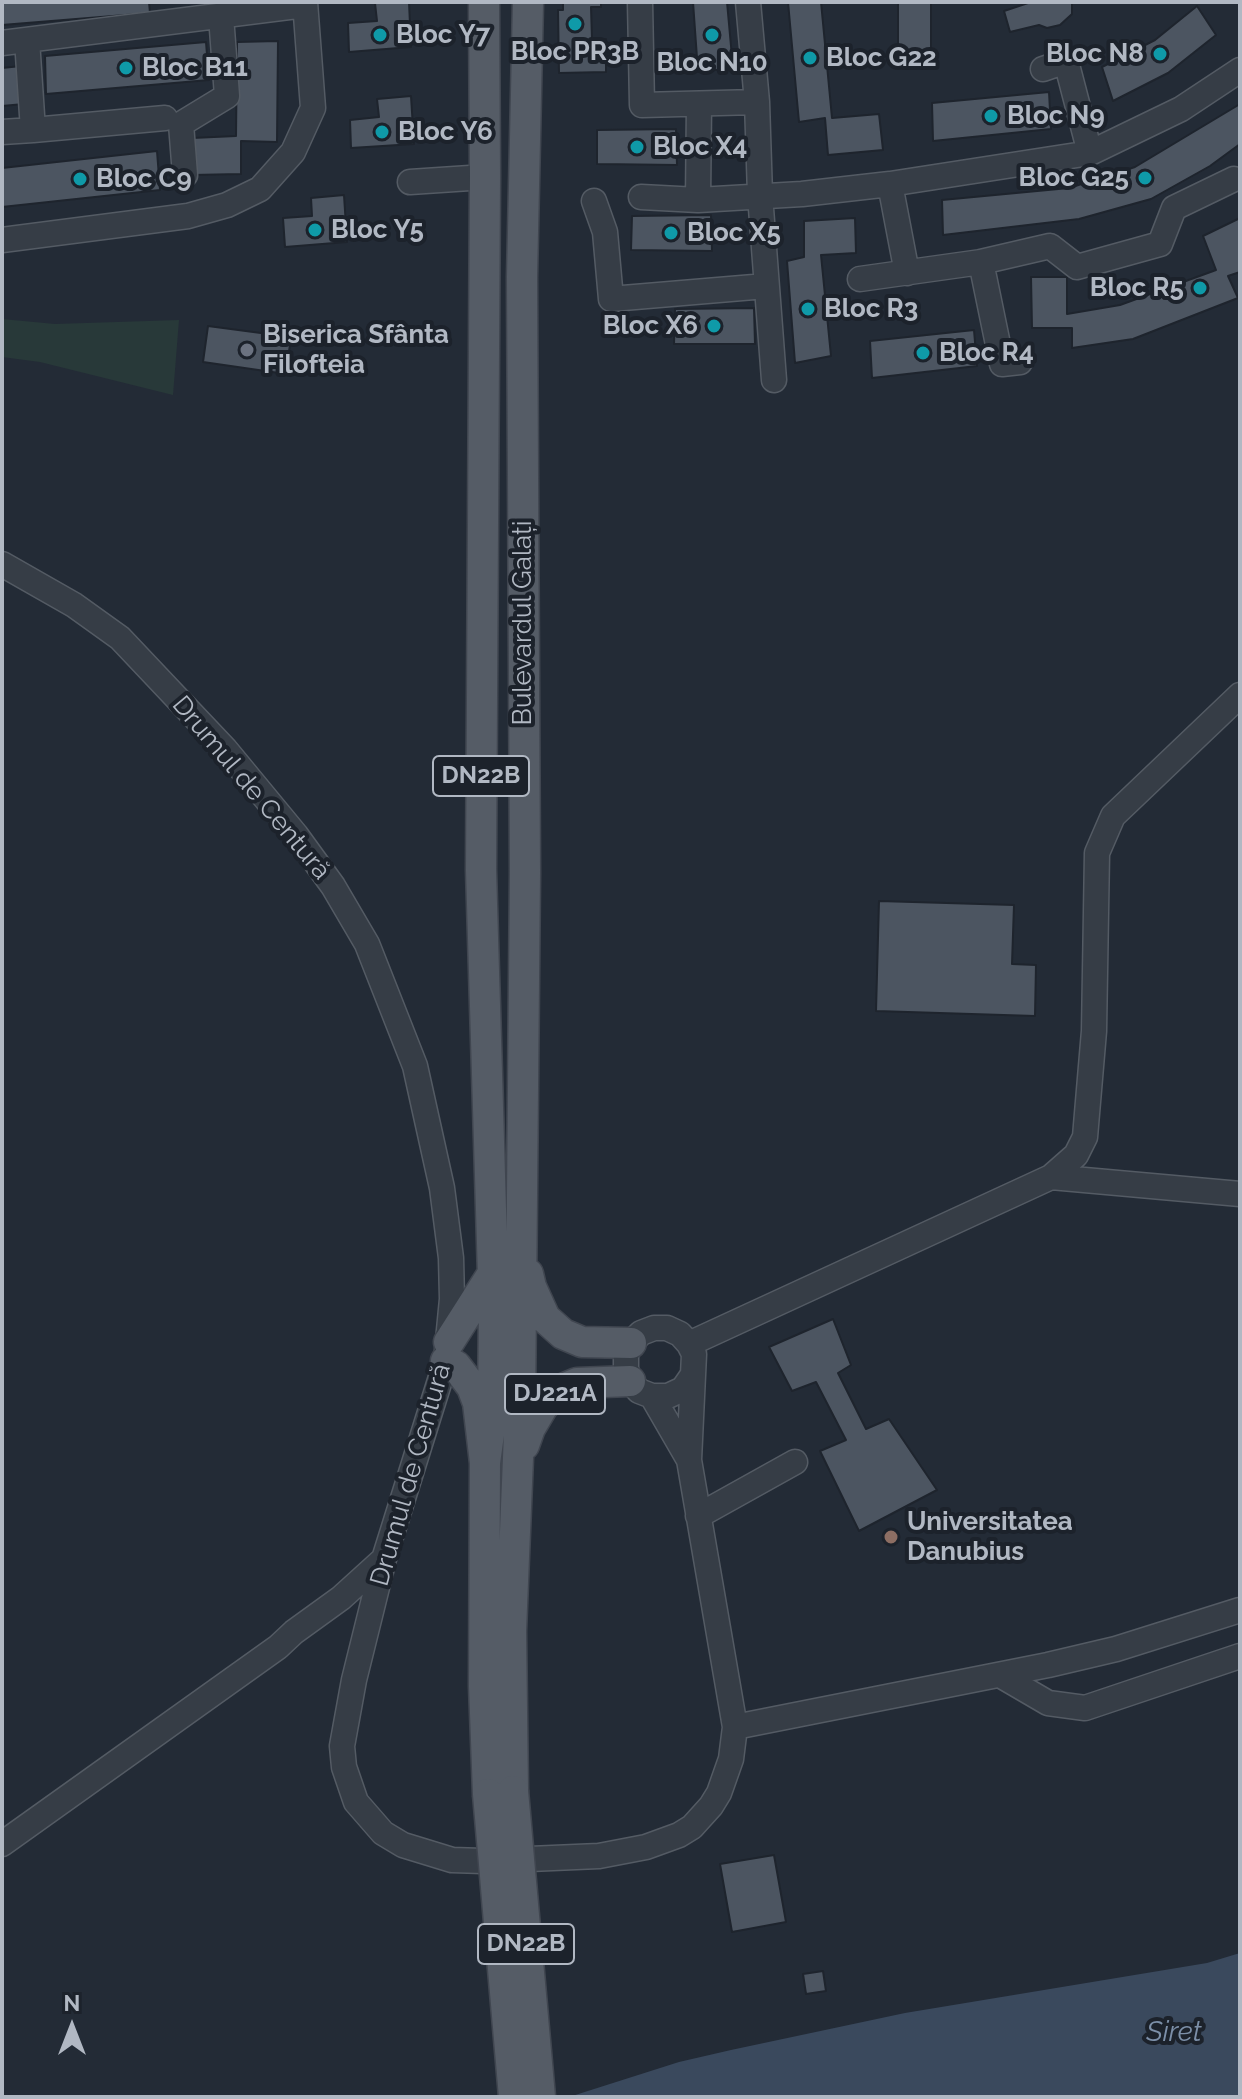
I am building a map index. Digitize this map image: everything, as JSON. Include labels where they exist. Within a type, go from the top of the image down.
[{"type":"main road","name":"Bulevardul Galați","points":[[484,2],[481,870],[494,1311],[493,1405],[485,1463]]},
{"type":"main road","name":"Bulevardul Galați","points":[[519,1462],[525,873],[522,277],[528,2]]},
{"type":"main road","points":[[484,278],[522,277]]},
{"type":"main road","name":"DJ221A","points":[[521,1240],[531,1287],[545,1318],[563,1334],[582,1342],[631,1343]]},
{"type":"main road","points":[[485,1463],[478,1403],[472,1387],[447,1352],[493,1273]]},
{"type":"main road","name":"DJ221A","points":[[519,1462],[530,1428],[543,1406],[558,1391],[577,1383],[641,1389]]},
{"type":"main road","name":"DN22B","points":[[514,2097],[500,1792],[519,1462]]},
{"type":"main road","name":"DN22B","points":[[485,1463],[484,1673],[540,2097]]},
{"type":"street","points":[[640,2],[642,105],[757,102]]},
{"type":"street","points":[[748,2],[774,380]]},
{"type":"street","points":[[2,43],[305,4],[313,108],[293,152],[260,189],[227,205],[188,216],[2,240]]},
{"type":"street","points":[[185,175],[181,124],[227,96],[221,16]]},
{"type":"street","points":[[27,40],[33,130]]},
{"type":"street","points":[[1064,61],[1090,153]]},
{"type":"street","points":[[641,197],[698,200],[802,194],[890,184],[1090,153],[1181,109],[1240,70]]},
{"type":"street","points":[[698,200],[699,104]]},
{"type":"street","points":[[2,132],[165,118]]},
{"type":"street","points":[[410,182],[485,177]]},
{"type":"street","points":[[860,279],[981,262],[1050,246],[1077,267],[1160,244],[1174,208],[1238,182]]},
{"type":"street","points":[[890,184],[907,273]]},
{"type":"street","points":[[594,201],[605,232],[611,299],[766,286]]},
{"type":"street","points":[[981,262],[1002,364],[1020,362]]},
{"type":"street","name":"Drumul de Centură","points":[[2,564],[74,605],[120,638],[225,749],[296,835],[333,886],[367,944],[415,1066],[442,1188],[451,1258],[452,1299],[447,1352],[384,1559],[354,1680],[342,1746],[344,1767],[356,1802],[383,1833],[403,1845],[452,1860],[599,1856],[665,1841],[692,1827],[719,1793],[731,1759],[735,1727],[689,1460],[695,1365],[689,1344]]},
{"type":"street","points":[[689,1344],[1051,1177],[1076,1155],[1085,1137],[1089,1104],[1094,1031],[1097,853],[1113,816],[1240,695]]},
{"type":"street","points":[[1051,1177],[1240,1194]]},
{"type":"street","name":"DJ221A","points":[[689,1344],[680,1334],[667,1328],[654,1328],[641,1333],[631,1343],[626,1355],[626,1369],[641,1389],[668,1396],[683,1389],[692,1376]]},
{"type":"street","name":"Drumul de Centură","points":[[641,1389],[689,1460]]},
{"type":"street","points":[[698,1516],[795,1462]]},
{"type":"street","points":[[2,1844],[278,1647],[341,1598],[384,1559]]},
{"type":"street","points":[[735,1727],[1116,1649],[1240,1610]]},
{"type":"street","points":[[1000,1675],[1048,1703],[1085,1708],[1240,1656]]},
{"type":"shaded area","points":[[2,319],[55,324],[179,320],[173,395],[40,362],[2,357]]},
{"type":"water","name":"Siret","points":[[1240,1953],[1240,2097],[569,2097],[679,2062],[731,2050],[905,2013],[1207,1963]]},
{"type":"building","points":[[2,2],[149,2],[150,13],[2,25]]},
{"type":"building","name":"Bloc Y7","points":[[409,2],[411,47],[349,52],[348,23],[377,21],[375,3]]},
{"type":"building","name":"Bloc PR3B","points":[[563,2],[601,2],[601,7],[591,7],[592,39],[606,39],[606,72],[559,73],[558,10],[563,10]]},
{"type":"building","name":"Bloc N10","points":[[693,2],[727,2],[733,68],[698,72]]},
{"type":"building","name":"Bloc G22","points":[[788,2],[821,2],[832,118],[879,114],[883,150],[828,155],[825,118],[799,122]]},
{"type":"building","points":[[898,2],[931,2],[931,54],[898,55]]},
{"type":"building","points":[[1031,2],[1072,2],[1072,14],[1060,25],[1047,28],[1039,25],[1010,32],[1004,11]]},
{"type":"building","name":"Bloc N8","points":[[1197,6],[1216,35],[1168,73],[1113,101],[1102,67],[1155,40]]},
{"type":"building","points":[[278,41],[277,142],[241,141],[241,174],[192,175],[192,138],[236,136],[237,42]]},
{"type":"building","name":"Bloc B11","points":[[206,42],[209,80],[46,94],[45,56]]},
{"type":"building","points":[[21,66],[24,104],[2,106],[2,68]]},
{"type":"building","name":"Bloc N9","points":[[1049,92],[1051,129],[933,141],[932,103]]},
{"type":"building","name":"Bloc Y6","points":[[411,96],[414,144],[351,148],[350,120],[379,117],[377,99]]},
{"type":"building","name":"Bloc G25","points":[[1240,104],[1240,144],[1210,166],[1151,199],[1079,219],[943,235],[942,200],[1069,188],[1135,167]]},
{"type":"building","name":"Bloc X4","points":[[676,129],[677,165],[597,164],[597,130]]},
{"type":"building","name":"Bloc C9","points":[[157,151],[160,190],[2,207],[2,168]]},
{"type":"building","name":"Bloc Y5","points":[[344,195],[347,242],[285,247],[283,218],[312,216],[311,198]]},
{"type":"building","name":"Bloc X5","points":[[711,215],[712,251],[631,250],[632,216]]},
{"type":"building","name":"Bloc R3","points":[[855,218],[856,253],[821,255],[831,356],[795,363],[787,261],[804,257],[804,221]]},
{"type":"building","name":"Bloc R5","points":[[1240,218],[1240,272],[1228,276],[1238,298],[1133,339],[1072,348],[1072,328],[1032,328],[1031,277],[1067,277],[1067,314],[1120,305],[1216,270],[1203,236]]},
{"type":"building","name":"Bloc X6","points":[[754,308],[755,344],[674,344],[675,309]]},
{"type":"building","name":"Biserica Sfânta Filofteia","points":[[208,326],[291,337],[286,374],[203,362]]},
{"type":"building","name":"Bloc R4","points":[[974,330],[977,366],[872,378],[870,341]]},
{"type":"building","points":[[879,901],[1014,905],[1012,964],[1036,965],[1035,1016],[876,1011]]},
{"type":"building","points":[[833,1319],[851,1365],[838,1373],[866,1429],[889,1419],[937,1490],[859,1531],[820,1451],[846,1440],[816,1382],[792,1391],[769,1347]]},
{"type":"building","points":[[774,1855],[786,1922],[732,1932],[720,1864]]},
{"type":"building","points":[[823,1971],[826,1991],[806,1994],[803,1974]]},
{"type":"place","name":"Bloc PR3B","points":[[575,24]]},
{"type":"place","name":"Bloc Y7","points":[[380,35]]},
{"type":"place","name":"Bloc N10","points":[[712,35]]},
{"type":"place","name":"Bloc N8","points":[[1160,54]]},
{"type":"place","name":"Bloc G22","points":[[810,58]]},
{"type":"place","name":"Bloc B11","points":[[126,68]]},
{"type":"place","name":"Bloc N9","points":[[991,116]]},
{"type":"place","name":"Bloc Y6","points":[[382,132]]},
{"type":"place","name":"Bloc X4","points":[[637,147]]},
{"type":"place","name":"Bloc G25","points":[[1145,178]]},
{"type":"place","name":"Bloc C9","points":[[80,179]]},
{"type":"place","name":"Bloc Y5","points":[[315,230]]},
{"type":"place","name":"Bloc X5","points":[[671,233]]},
{"type":"place","name":"Bloc R5","points":[[1200,288]]},
{"type":"place","name":"Bloc R3","points":[[808,309]]},
{"type":"place","name":"Bloc X6","points":[[714,326]]},
{"type":"place","name":"Biserica Sfânta Filofteia","points":[[247,350]]},
{"type":"place","name":"Bloc R4","points":[[923,353]]},
{"type":"place","name":"Universitatea Danubius","points":[[891,1537]]}]
